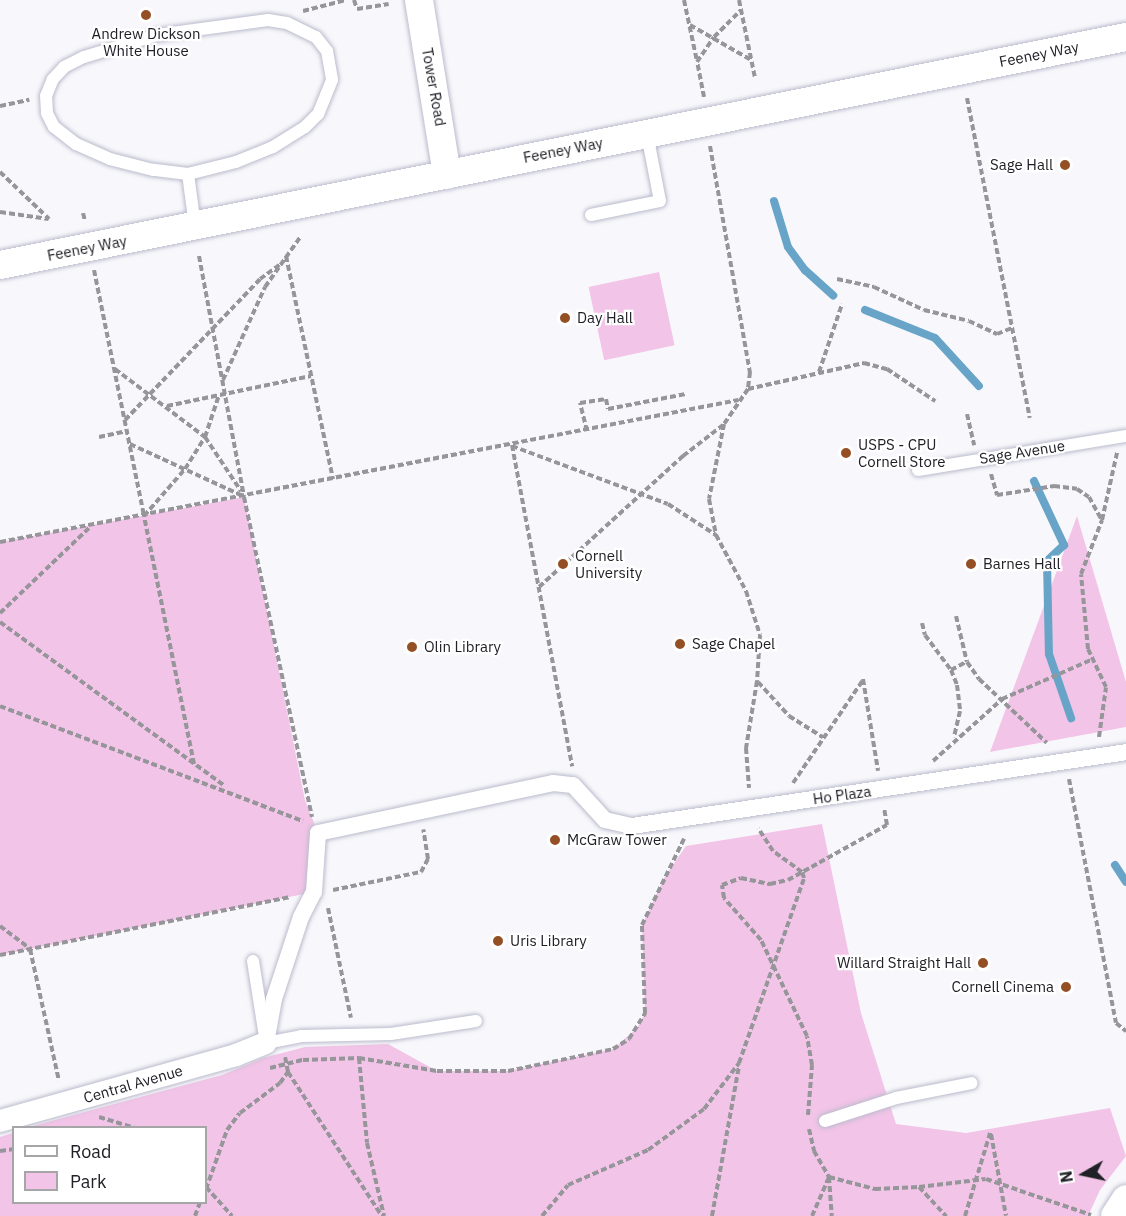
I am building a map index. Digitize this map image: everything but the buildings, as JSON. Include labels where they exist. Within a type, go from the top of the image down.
[{"type":"street","name":"Tower Road","points":[[419,0],[447,175]]},
{"type":"street","name":"Feeney Way","points":[[0,265],[1126,37]]},
{"type":"street","name":"Ho Plaza","points":[[573,785],[605,820],[632,826],[752,810],[1126,752]]},
{"type":"street","points":[[266,1042],[274,999],[301,917],[314,892],[318,833],[553,783],[573,785]]},
{"type":"street","name":"Central Avenue","points":[[0,1122],[236,1055],[266,1042]]},
{"type":"street","points":[[1115,1216],[1126,1198]]},
{"type":"lane","points":[[268,20],[287,23],[316,37],[327,51],[332,80],[328,97],[305,127],[273,147],[236,162],[188,174],[131,166],[76,144],[54,128],[47,112],[45,96],[64,67],[118,45],[195,27],[268,20]]},
{"type":"lane","points":[[591,215],[660,201],[647,133]]},
{"type":"lane","points":[[188,174],[195,226]]},
{"type":"lane","name":"Sage Avenue","points":[[918,470],[1122,437]]},
{"type":"lane","points":[[253,961],[266,1042],[301,1036],[391,1034],[476,1021]]},
{"type":"lane","points":[[825,1121],[896,1098],[972,1083]]},
{"type":"path","points":[[268,20],[346,0]]},
{"type":"path","points":[[354,0],[357,9],[389,4]]},
{"type":"path","points":[[684,0],[708,121],[710,160],[750,372],[747,389],[724,424],[710,488],[716,536],[754,609],[759,635],[758,681],[746,747],[752,810],[773,851],[802,872]]},
{"type":"path","points":[[739,0],[755,78]]},
{"type":"path","points":[[697,62],[714,37],[741,10]]},
{"type":"path","points":[[690,25],[751,60]]},
{"type":"path","points":[[0,106],[45,96]]},
{"type":"path","points":[[967,98],[1030,418]]},
{"type":"path","points":[[0,172],[49,219],[0,212]]},
{"type":"path","points":[[222,381],[249,319],[279,265],[301,236]]},
{"type":"path","points":[[89,247],[194,764]]},
{"type":"path","points":[[199,256],[244,497],[305,800],[318,833]]},
{"type":"path","points":[[286,256],[333,479]]},
{"type":"path","points":[[125,420],[260,279],[279,265]]},
{"type":"path","points":[[837,279],[874,287],[924,310],[969,321],[997,334],[1012,328]]},
{"type":"path","points":[[819,372],[842,304]]},
{"type":"path","points":[[747,389],[864,363],[879,364],[935,401]]},
{"type":"path","points":[[114,369],[206,436],[224,460],[244,497]]},
{"type":"path","points":[[167,406],[311,376]]},
{"type":"path","points":[[587,431],[580,404],[606,399],[608,409],[686,394]]},
{"type":"path","points":[[144,516],[185,469],[206,436],[219,395]]},
{"type":"path","points":[[0,542],[244,497],[738,400]]},
{"type":"path","points":[[539,587],[724,424]]},
{"type":"path","points":[[99,437],[128,431]]},
{"type":"path","points":[[1101,726],[1106,687],[1092,660],[1081,574],[1102,520],[1122,437]]},
{"type":"path","points":[[130,444],[244,497]]},
{"type":"path","points":[[512,445],[642,494],[693,518],[716,536]]},
{"type":"path","points":[[512,445],[571,747],[573,785]]},
{"type":"path","points":[[1031,489],[1071,486],[1084,492],[1102,520]]},
{"type":"path","points":[[0,613],[90,526]]},
{"type":"path","points":[[956,616],[967,662],[1066,762],[1116,1023],[1126,1032]]},
{"type":"path","points":[[0,622],[230,790]]},
{"type":"path","points":[[922,623],[925,635],[951,670],[960,711],[954,738]]},
{"type":"path","points":[[910,785],[954,738],[1002,699],[1092,660]]},
{"type":"path","points":[[951,670],[967,662]]},
{"type":"path","points":[[779,804],[863,679],[887,825],[780,883],[741,878],[722,885],[724,898],[754,928],[773,960],[809,1043],[810,1136],[829,1177],[832,1216]]},
{"type":"path","points":[[758,681],[789,717],[823,737]]},
{"type":"path","points":[[0,706],[297,816],[318,833]]},
{"type":"path","points":[[0,955],[314,892],[407,876],[426,869],[421,810]]},
{"type":"path","points":[[712,1216],[739,1063],[773,960],[802,888],[802,872]]},
{"type":"path","points":[[314,892],[329,909],[355,1035],[367,1143],[383,1216]]},
{"type":"path","points":[[0,926],[30,949],[64,1103]]},
{"type":"path","points":[[542,1216],[568,1185],[648,1150],[704,1109],[739,1063]]},
{"type":"path","points":[[288,1064],[288,1072],[383,1216]]},
{"type":"path","points":[[207,1185],[227,1130],[240,1113],[288,1072]]},
{"type":"path","points":[[965,1216],[990,1133],[1006,1216]]},
{"type":"path","points":[[829,1177],[875,1189],[919,1188],[976,1178],[1000,1182],[1094,1216]]},
{"type":"path","points":[[812,1216],[829,1177]]},
{"type":"path","points":[[919,1188],[946,1216]]},
{"type":"path","points":[[207,1189],[232,1216]]},
{"type":"green space","points":[[659,272],[675,345],[604,360],[589,287]]},
{"type":"green space","points":[[244,497],[305,800],[318,833],[314,892],[0,955],[0,542]]},
{"type":"green space","points":[[1077,516],[1126,682],[1126,727],[990,752]]},
{"type":"green space","points":[[822,824],[861,1013],[896,1124],[966,1133],[1110,1108],[1126,1156],[1100,1190],[1088,1216],[0,1216],[0,1137],[12,1133],[12,1204],[207,1204],[207,1126],[33,1126],[222,1075],[263,1058],[305,1047],[388,1044],[437,1071],[508,1071],[613,1049],[637,1028],[645,1013],[642,925],[664,878],[686,846]]},
{"type":"waterway","points":[[774,201],[788,247],[805,270],[833,295]]},
{"type":"waterway","points":[[865,310],[935,338],[979,386]]},
{"type":"waterway","points":[[1034,481],[1064,545],[1047,561],[1049,654],[1071,718]]},
{"type":"waterway","points":[[1115,865],[1126,882]]},
{"type":"place","name":"Andrew Dickson White House","points":[[146,15]]},
{"type":"place","name":"Sage Hall","points":[[1065,165]]},
{"type":"place","name":"Day Hall","points":[[565,318]]},
{"type":"place","name":"USPS - CPU Cornell Store","points":[[846,453]]},
{"type":"place","name":"Cornell University","points":[[563,564]]},
{"type":"place","name":"Barnes Hall","points":[[971,564]]},
{"type":"place","name":"Sage Chapel","points":[[680,644]]},
{"type":"place","name":"Olin Library","points":[[412,647]]},
{"type":"place","name":"McGraw Tower","points":[[555,840]]},
{"type":"place","name":"Uris Library","points":[[498,941]]},
{"type":"place","name":"Willard Straight Hall","points":[[983,963]]},
{"type":"place","name":"Cornell Cinema","points":[[1066,987]]}]
